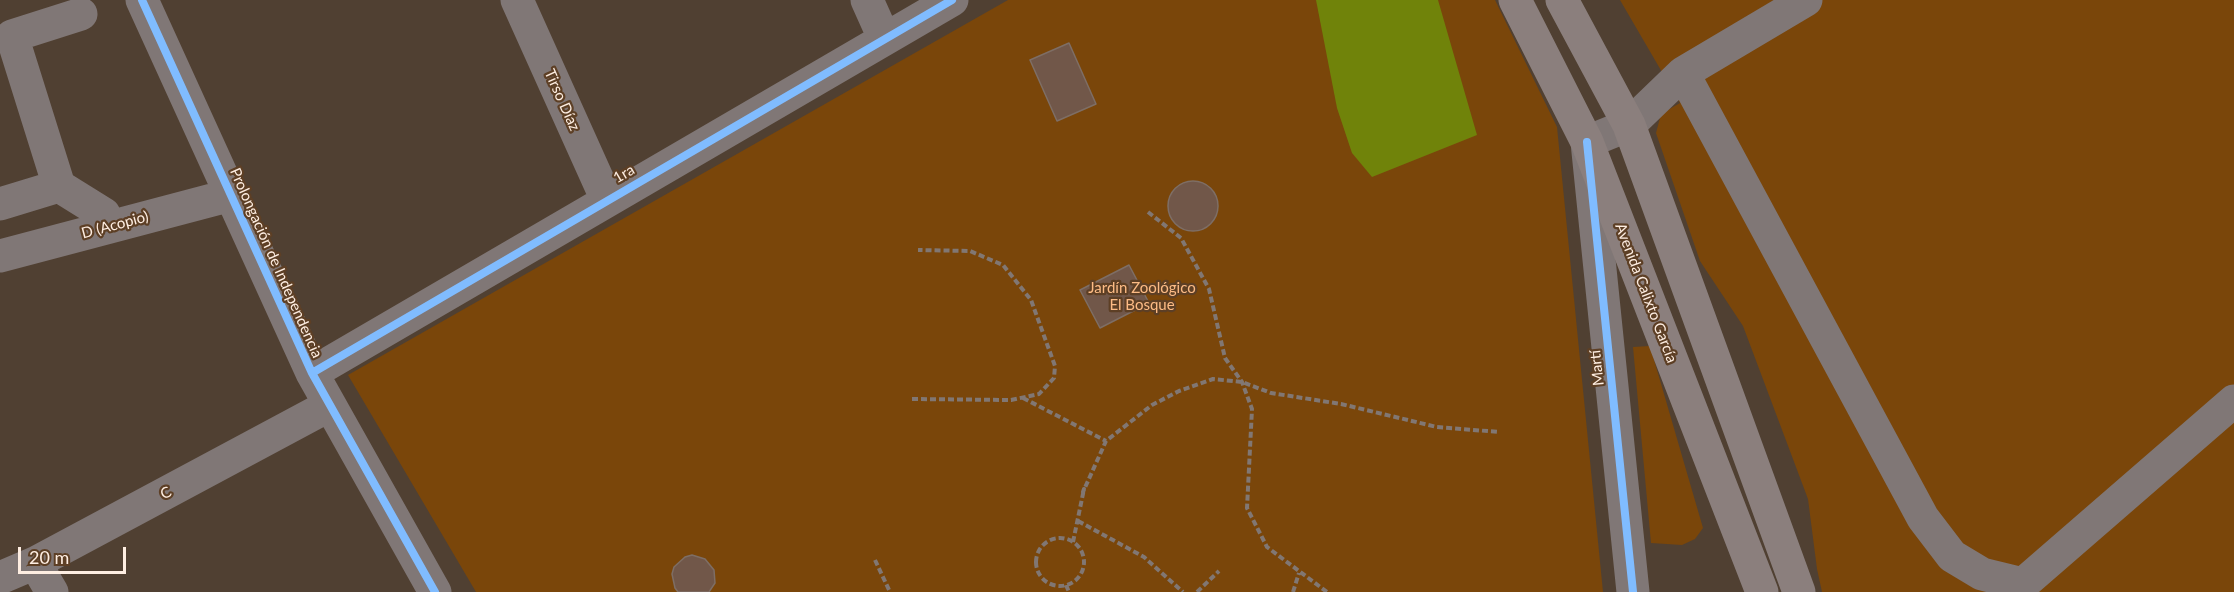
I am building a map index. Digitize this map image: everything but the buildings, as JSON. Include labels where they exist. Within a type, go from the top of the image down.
[{"type":"main road","name":"Avenida Calixto García","points":[[1515,0],[1587,142],[1762,592]]},
{"type":"main road","points":[[1562,0],[1629,125],[1799,592]]},
{"type":"street","name":"Prolongación de Independencia","points":[[142,0],[312,373],[435,592]]},
{"type":"street","name":"Tirso Díaz","points":[[517,0],[607,200]]},
{"type":"street","points":[[867,0],[884,38]]},
{"type":"street","name":"1ra","points":[[312,373],[952,0]]},
{"type":"street","points":[[1587,142],[1629,125],[1683,73],[1806,0]]},
{"type":"street","points":[[81,14],[12,36],[59,186],[104,214],[107,227]]},
{"type":"street","points":[[1683,73],[1923,519],[1952,556],[1982,574],[2018,588],[2234,400]]},
{"type":"street","name":"Martí","points":[[1587,142],[1633,592]]},
{"type":"street","points":[[0,204],[59,186]]},
{"type":"street","name":"D (Acopio)","points":[[0,256],[231,195]]},
{"type":"street","name":"C","points":[[0,578],[35,562],[330,405]]},
{"type":"street","points":[[35,562],[51,592]]},
{"type":"path","points":[[1148,212],[1181,238],[1209,289],[1225,358],[1242,382],[1252,410],[1247,508],[1267,547],[1327,592]]},
{"type":"path","points":[[912,399],[1011,400],[1023,398],[1039,394],[1054,378],[1055,366],[1031,300],[1003,265],[970,251],[918,250]]},
{"type":"path","points":[[1073,542],[1078,521],[1084,489],[1083,492],[1106,441],[1152,405],[1179,391],[1213,379],[1242,382],[1271,393],[1341,404],[1437,427],[1499,432]]},
{"type":"path","points":[[1023,398],[1106,441]]},
{"type":"path","points":[[1078,521],[1144,557],[1183,592]]},
{"type":"path","points":[[1065,539],[1073,542],[1078,547],[1084,562],[1079,577],[1066,585],[1051,584],[1044,580],[1037,566],[1036,559],[1039,551],[1050,540],[1065,539]]},
{"type":"path","points":[[875,560],[890,592]]},
{"type":"path","points":[[1197,592],[1219,571]]},
{"type":"path","points":[[1293,592],[1299,572]]},
{"type":"path","points":[[1066,585],[1069,592]]},
{"type":"green space","name":"Jardín Zoológico El Bosque","points":[[1008,0],[1495,0],[1557,127],[1603,592],[476,592],[348,375]]},
{"type":"green space","points":[[1620,0],[2234,0],[2234,592],[1822,592],[1808,499],[1743,326],[1700,261],[1656,133],[1661,114],[1680,103]]},
{"type":"green space","points":[[1650,346],[1703,528],[1695,539],[1682,545],[1651,543],[1633,347]]},
{"type":"shaded area","points":[[1316,0],[1438,0],[1477,135],[1372,177],[1352,153],[1337,108]]},
{"type":"cycle path","points":[[142,0],[312,373],[435,592]]},
{"type":"cycle path","points":[[312,373],[952,0]]},
{"type":"cycle path","points":[[1587,142],[1633,592]]}]
